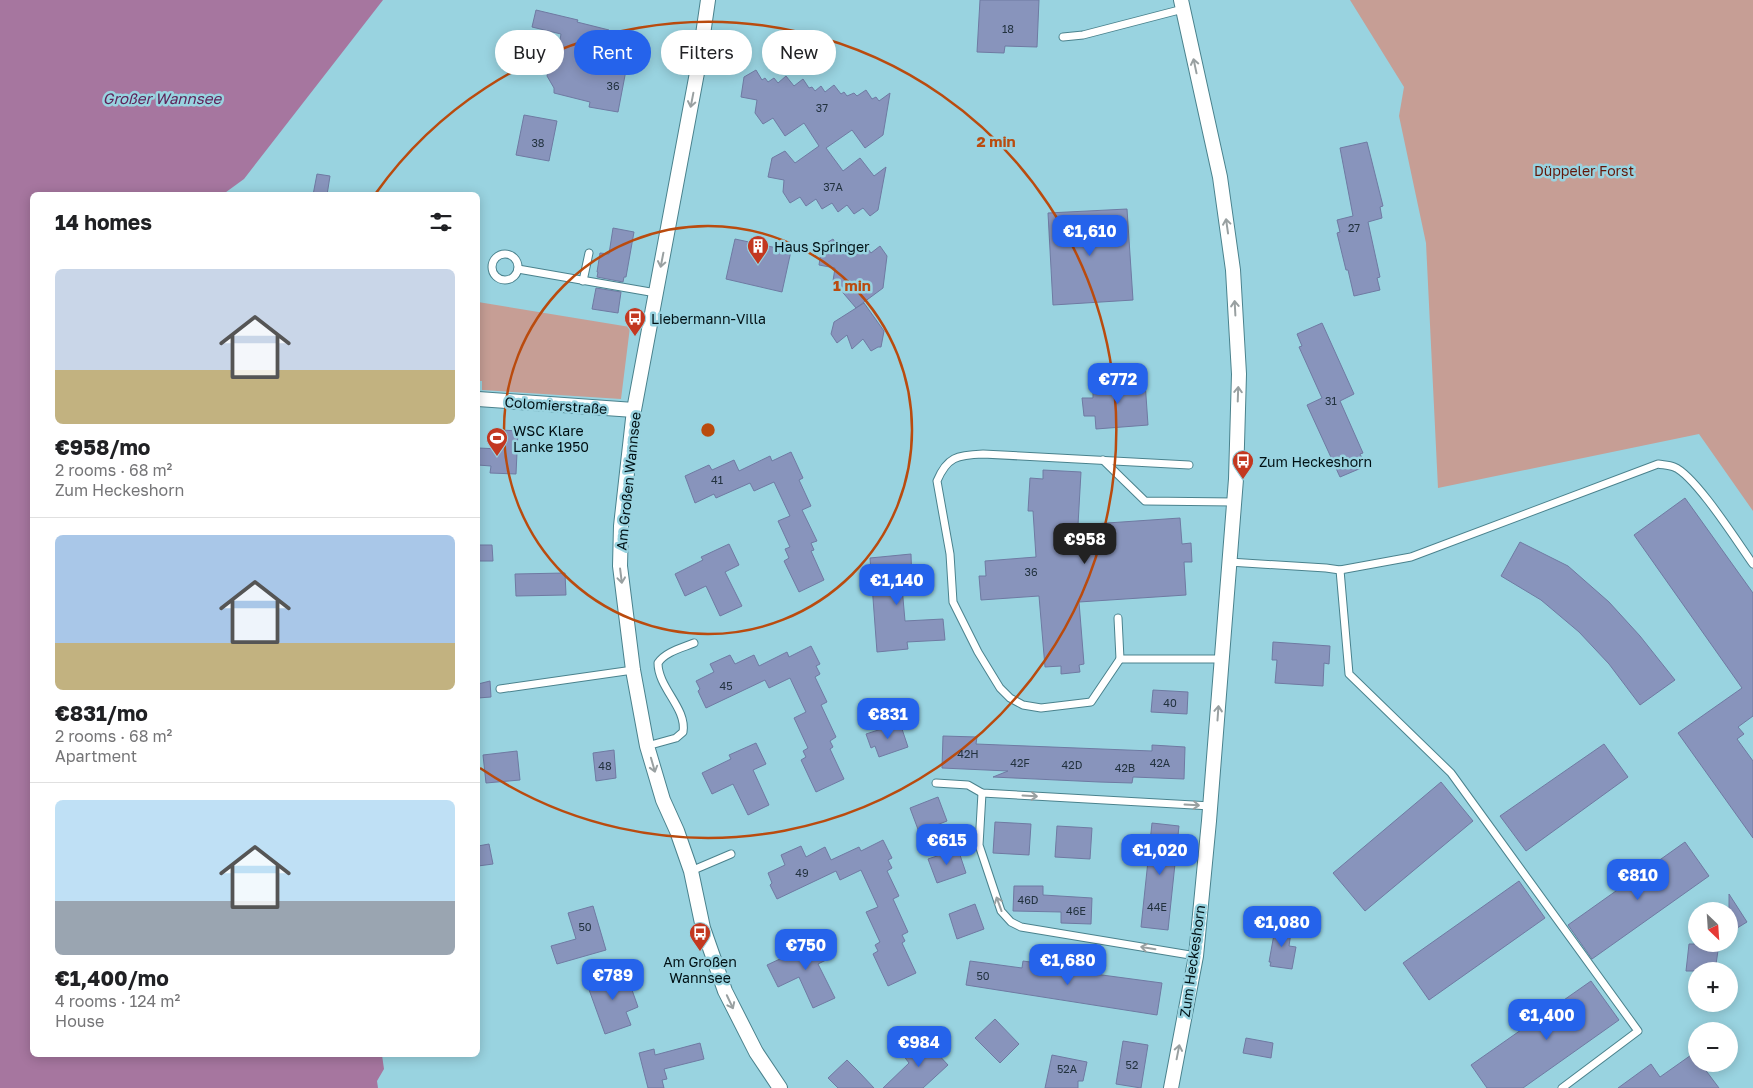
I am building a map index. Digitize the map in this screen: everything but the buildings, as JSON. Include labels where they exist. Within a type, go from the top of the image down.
[{"type":"street","name":"Am Großen Wannsee","points":[[708,0],[700,62],[634,410],[621,526],[620,566],[633,670],[647,746],[663,800],[677,831],[691,871],[703,928],[725,991],[756,1052],[780,1088]]},
{"type":"street","name":"Zum Heckeshorn","points":[[1171,1088],[1196,956],[1211,806],[1234,502],[1239,374],[1233,270],[1220,177],[1182,4]]},
{"type":"street","name":"Colomierstraße","points":[[480,399],[634,410]]},
{"type":"lane","points":[[1064,37],[1083,35],[1182,4]]},
{"type":"lane","points":[[583,281],[589,253]]},
{"type":"lane","points":[[518,269],[656,293]]},
{"type":"lane","points":[[1118,618],[1120,659],[1091,702],[1041,708],[1022,705],[1010,698],[1000,688],[978,652],[954,602],[950,554],[937,481],[942,470],[949,460],[962,455],[982,454],[1189,464]]},
{"type":"lane","points":[[1103,460],[1145,501],[1234,502]]},
{"type":"lane","points":[[1229,562],[1340,570],[1411,557],[1658,464],[1674,467],[1687,477],[1715,510],[1753,564]]},
{"type":"lane","points":[[1340,570],[1349,674],[1451,773],[1638,1031],[1562,1088]]},
{"type":"lane","points":[[647,746],[676,738],[683,732],[684,722],[660,674],[658,663],[666,655],[694,643]]},
{"type":"lane","points":[[1120,659],[1222,659]]},
{"type":"lane","points":[[500,689],[633,670]]},
{"type":"lane","points":[[936,783],[968,785],[982,793],[1211,806]]},
{"type":"lane","points":[[982,793],[979,845],[1001,911],[1011,922],[1021,927],[1196,956]]},
{"type":"lane","points":[[691,871],[731,854]]},
{"type":"green space","name":"Düppeler Forst","points":[[1350,0],[1753,0],[1753,511],[1699,434],[1438,488],[1426,243],[1399,116],[1404,87]]},
{"type":"green space","points":[[480,302],[630,327],[621,399],[482,390],[482,381],[480,381]]},
{"type":"water","name":"Großer Wannsee","points":[[0,0],[383,0],[244,179],[226,192],[30,192],[30,1057],[382,1057],[384,1069],[377,1081],[378,1088],[0,1088]]},
{"type":"place","name":"Haus Springer","points":[[758,265]]},
{"type":"place","name":"Liebermann-Villa","points":[[635,337]]},
{"type":"place","name":"WSC Klare Lanke 1950","points":[[497,457]]},
{"type":"place","name":"Zum Heckeshorn","points":[[1243,480]]},
{"type":"place","name":"Am Großen Wannsee","points":[[700,952]]}]
